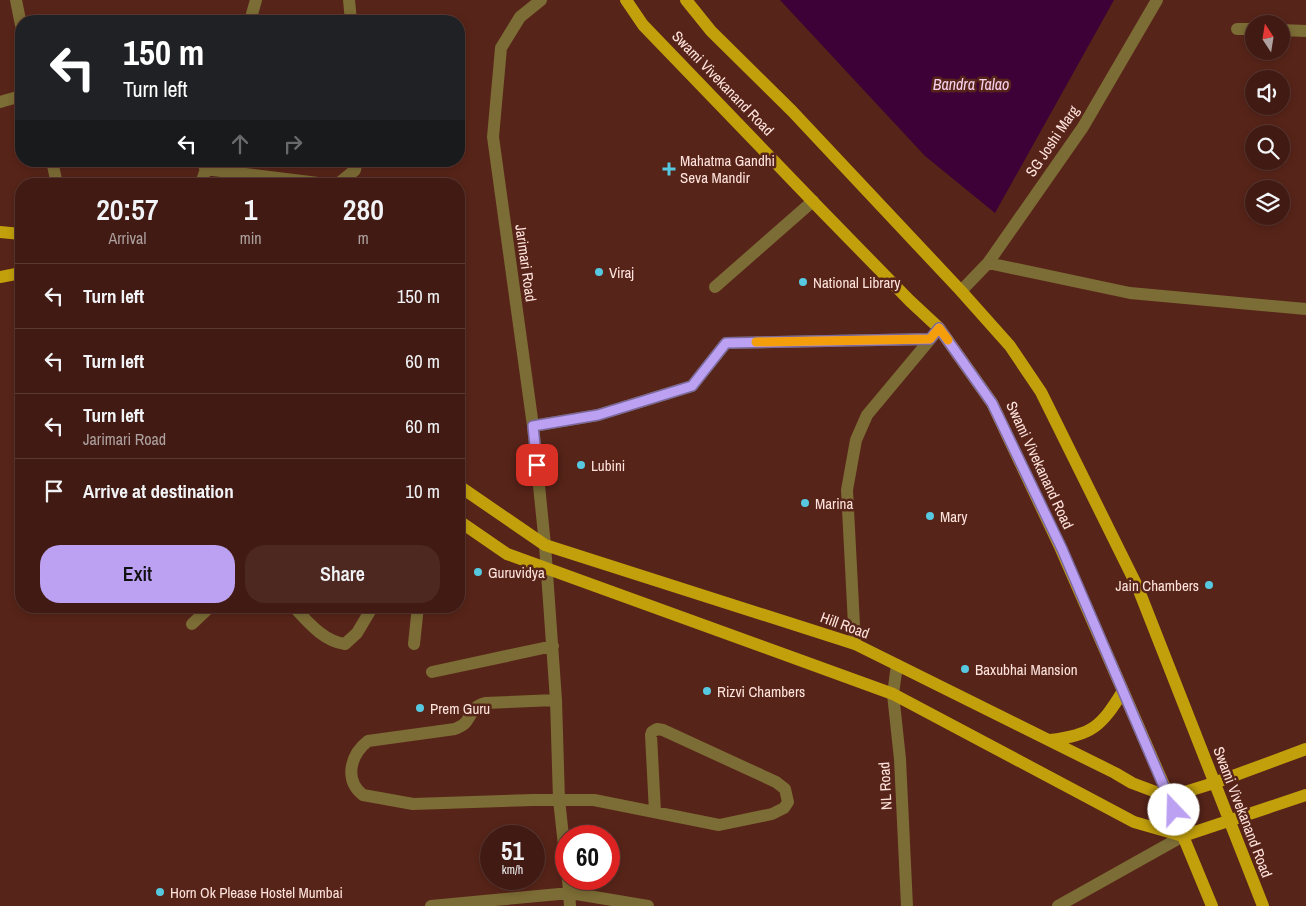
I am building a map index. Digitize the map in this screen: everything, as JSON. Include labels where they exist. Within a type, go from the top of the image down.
[{"type":"main road","name":"Swami Vivekanand Road","points":[[626,0],[643,25],[910,301],[939,328],[992,403],[1062,549],[1169,797],[1212,906]]},
{"type":"main road","name":"Swami Vivekanand Road","points":[[686,0],[711,31],[792,111],[961,291],[1010,346],[1041,392],[1138,588],[1263,906]]},
{"type":"main road","points":[[0,232],[15,233]]},
{"type":"main road","points":[[0,277],[15,274]]},
{"type":"main road","name":"Hill Road","points":[[465,490],[545,545],[855,644],[1050,740],[1132,783],[1169,797]]},
{"type":"main road","points":[[465,525],[508,554],[893,694],[1134,822],[1183,836],[1306,795]]},
{"type":"main road","points":[[1050,740],[1070,738],[1092,730],[1109,714],[1123,691]]},
{"type":"main road","points":[[1169,797],[1214,783],[1306,749]]},
{"type":"street","points":[[16,0],[19,15]]},
{"type":"street","points":[[252,15],[256,0]]},
{"type":"street","points":[[349,0],[350,15]]},
{"type":"street","name":"Jarimari Road","points":[[541,0],[520,17],[501,48],[493,137],[533,426],[545,545],[556,700],[559,800],[562,825]]},
{"type":"street","name":"SG Joshi Marg","points":[[961,291],[988,263],[1083,127],[1157,0]]},
{"type":"street","points":[[1237,29],[1245,29]]},
{"type":"street","points":[[1290,31],[1306,32]]},
{"type":"street","points":[[0,102],[15,98]]},
{"type":"street","points":[[220,167],[288,178]]},
{"type":"street","points":[[345,178],[355,170],[356,167]]},
{"type":"street","points":[[715,288],[813,201]]},
{"type":"street","points":[[988,263],[1130,293],[1306,309]]},
{"type":"street","points":[[855,644],[846,490],[856,440],[867,415],[939,328]]},
{"type":"street","points":[[533,426],[598,415],[692,386],[726,343],[930,339]]},
{"type":"street","points":[[192,624],[204,613]]},
{"type":"street","points":[[300,613],[320,634],[338,643],[345,644],[357,633],[369,613]]},
{"type":"street","points":[[414,644],[417,613]]},
{"type":"street","points":[[432,672],[552,646]]},
{"type":"street","name":"NL Road","points":[[897,665],[893,694],[900,759],[908,906]]},
{"type":"street","points":[[556,700],[485,703],[478,705],[471,712],[465,724],[455,729],[368,740],[360,748],[352,762],[350,774],[357,790],[363,796],[413,804],[594,800],[654,812],[719,825],[772,814],[784,808],[788,802],[785,789],[776,782],[663,730],[657,729],[652,732],[654,812]]},
{"type":"street","points":[[1058,906],[1183,836]]},
{"type":"street","points":[[431,906],[570,900],[648,906]]},
{"type":"water","name":"Bandra Talao","points":[[780,0],[1114,0],[995,213],[925,156]]},
{"type":"slow traffic","points":[[756,342],[930,339],[939,328],[948,340]]},
{"type":"place","name":"Mahatma Gandhi Seva Mandir","points":[[669,169]]},
{"type":"place","name":"Viraj","points":[[599,272]]},
{"type":"place","name":"National Library","points":[[803,282]]},
{"type":"place","name":"Lubini","points":[[581,465]]},
{"type":"place","name":"Marina","points":[[805,503]]},
{"type":"place","name":"Mary","points":[[930,516]]},
{"type":"place","name":"Guruvidya","points":[[478,572]]},
{"type":"place","name":"Jain Chambers","points":[[1209,585]]},
{"type":"place","name":"Baxubhai Mansion","points":[[965,669]]},
{"type":"place","name":"Rizvi Chambers","points":[[707,691]]},
{"type":"place","name":"Prem Guru","points":[[420,708]]},
{"type":"place","name":"Horn Ok Please Hostel Mumbai","points":[[160,892]]},
{"type":"route","points":[[537,465],[533,426],[598,415],[692,386],[726,343],[930,339],[939,328],[992,403],[1062,549],[1174,810]]}]
